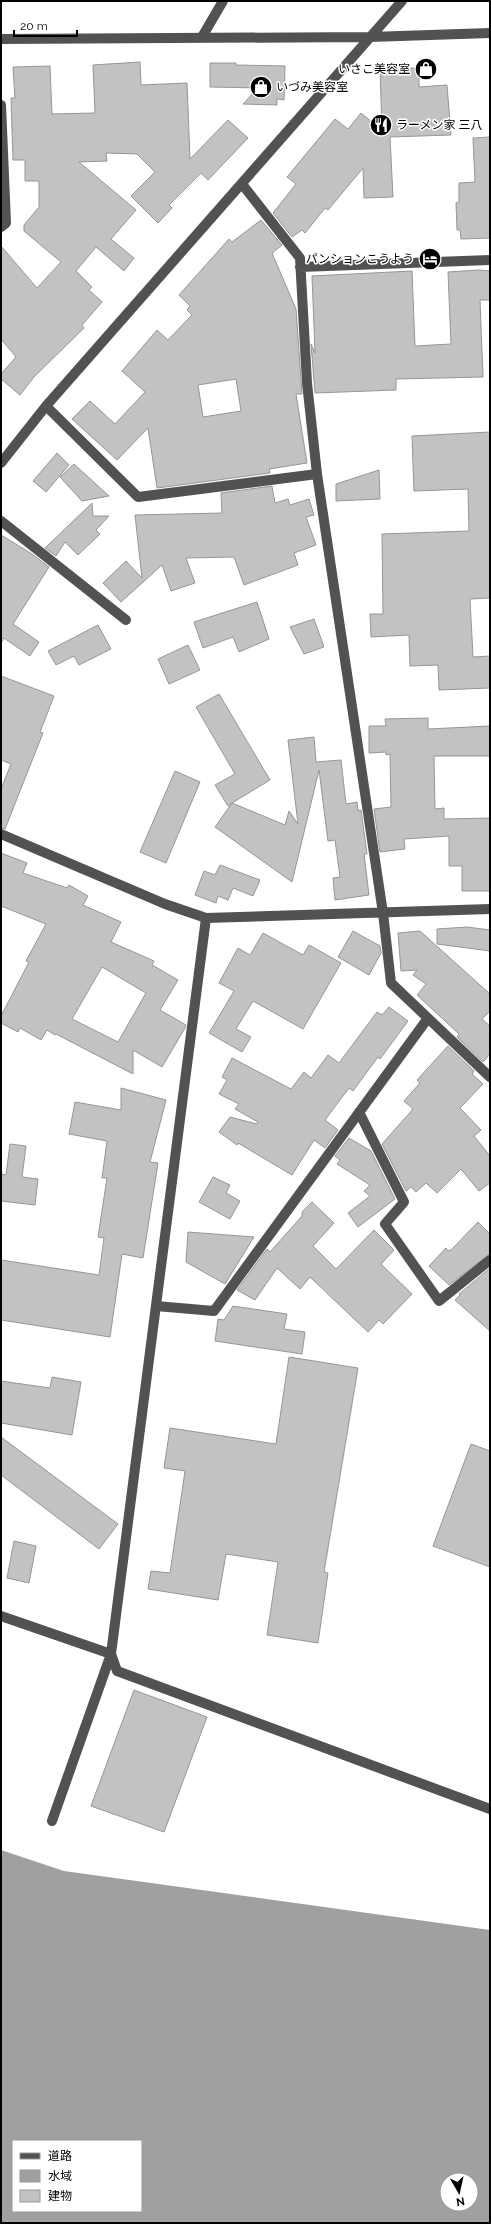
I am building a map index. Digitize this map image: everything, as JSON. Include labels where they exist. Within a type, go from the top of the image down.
[{"type":"street","points":[[202,37],[223,1]]},
{"type":"street","points":[[1,463],[46,406],[402,1]]},
{"type":"street","points":[[1,39],[370,37],[490,33]]},
{"type":"street","points":[[1,105],[6,223],[1,227]]},
{"type":"street","points":[[242,184],[300,258],[307,383],[317,474],[383,913],[391,983],[490,1077]]},
{"type":"street","points":[[300,267],[490,260]]},
{"type":"street","points":[[46,406],[138,497],[317,474]]},
{"type":"street","points":[[1,521],[126,620]]},
{"type":"street","points":[[1,834],[165,904],[206,918],[490,909]]},
{"type":"street","points":[[52,1821],[111,1654],[206,918]]},
{"type":"street","points":[[156,1306],[214,1311],[428,1018]]},
{"type":"street","points":[[359,1112],[404,1202],[385,1224],[439,1301],[490,1260]]},
{"type":"street","points":[[1,1616],[111,1654]]},
{"type":"street","points":[[111,1654],[117,1672],[490,1808]]},
{"type":"water","points":[[1,1850],[64,1871],[490,1930],[490,2223],[1,2223]]},
{"type":"building","points":[[140,62],[141,85],[187,83],[190,159],[228,120],[248,138],[208,180],[201,173],[169,205],[172,208],[158,223],[131,196],[155,172],[137,154],[106,153],[107,161],[79,162],[136,210],[111,239],[134,258],[124,271],[96,247],[76,271],[92,287],[89,290],[102,302],[82,325],[84,328],[34,377],[20,395],[1,379],[1,374],[16,357],[1,339],[1,246],[37,288],[61,262],[24,231],[24,225],[39,207],[39,181],[25,181],[25,160],[13,160],[11,98],[15,98],[13,67],[50,66],[52,114],[95,113],[93,65]]},
{"type":"building","points":[[210,63],[285,66],[284,100],[277,99],[277,105],[243,104],[258,88],[210,87]]},
{"type":"building","points":[[419,68],[419,87],[447,85],[451,135],[390,137],[393,197],[364,198],[363,168],[328,210],[325,208],[305,233],[302,230],[292,237],[273,213],[296,184],[287,177],[335,119],[348,129],[361,113],[382,130],[380,69]]},
{"type":"building","points":[[490,137],[490,238],[461,239],[460,230],[457,230],[456,203],[459,202],[459,183],[475,182],[473,138]]},
{"type":"building","points":[[261,220],[282,245],[272,253],[296,309],[302,394],[296,394],[307,463],[269,469],[270,473],[157,488],[148,428],[117,460],[72,419],[90,401],[115,424],[145,392],[122,371],[157,330],[168,340],[192,315],[187,310],[190,306],[179,295],[229,239],[232,242]],"holes":[[[236,379],[241,411],[203,417],[198,385]]]},
{"type":"building","points":[[479,270],[490,271],[490,300],[480,300],[483,377],[396,379],[396,390],[315,393],[311,344],[315,353],[312,276],[412,271],[415,346],[451,344],[448,272]]},
{"type":"building","points":[[490,432],[490,598],[470,599],[473,657],[490,656],[490,688],[439,690],[438,665],[410,666],[409,635],[371,637],[370,614],[383,614],[382,534],[469,531],[468,489],[414,491],[412,436]]},
{"type":"building","points":[[57,453],[69,465],[46,492],[33,481]]},
{"type":"building","points":[[74,464],[109,496],[82,501],[60,477]]},
{"type":"building","points":[[379,470],[380,499],[336,501],[336,484]]},
{"type":"building","points":[[272,486],[275,503],[288,499],[290,505],[309,499],[314,515],[306,517],[316,545],[294,553],[298,565],[244,585],[234,557],[186,558],[195,583],[171,591],[162,565],[121,602],[103,583],[126,561],[142,578],[135,515],[222,513],[221,493]]},
{"type":"building","points":[[92,503],[93,516],[109,516],[96,530],[100,534],[78,555],[65,542],[56,556],[45,548]]},
{"type":"building","points":[[1,535],[32,554],[49,567],[13,624],[39,642],[30,656],[4,638],[1,643]]},
{"type":"building","points":[[257,602],[269,639],[239,652],[233,637],[203,648],[194,622]]},
{"type":"building","points":[[314,619],[324,647],[304,654],[290,627]]},
{"type":"building","points":[[98,625],[111,649],[79,665],[74,656],[56,665],[48,651]]},
{"type":"building","points":[[188,645],[200,670],[169,684],[158,659]]},
{"type":"building","points":[[1,676],[54,696],[40,732],[43,733],[5,829],[1,828],[1,789],[11,764],[1,760]]},
{"type":"building","points":[[219,694],[270,780],[228,806],[215,785],[235,774],[196,707]]},
{"type":"building","points":[[428,718],[428,729],[490,726],[490,756],[434,756],[435,809],[444,808],[444,819],[490,818],[490,891],[462,891],[462,866],[449,866],[449,836],[404,839],[405,849],[380,852],[374,809],[391,807],[390,754],[386,755],[386,752],[369,753],[369,726],[386,726],[385,719]]},
{"type":"building","points":[[314,737],[316,762],[341,760],[346,804],[357,802],[358,811],[361,810],[367,854],[364,854],[369,895],[335,900],[333,878],[340,877],[335,840],[328,841],[319,770],[292,882],[215,827],[232,803],[285,825],[289,811],[298,824],[288,740]]},
{"type":"building","points":[[175,771],[200,782],[166,863],[140,852]]},
{"type":"building","points":[[1,853],[27,863],[23,873],[67,888],[69,885],[88,896],[83,905],[121,922],[111,942],[154,961],[152,965],[178,980],[160,1010],[186,1025],[162,1067],[133,1050],[133,1074],[47,1030],[41,1040],[20,1028],[18,1032],[1,1023],[1,1016],[29,962],[26,961],[46,924],[1,906]],"holes":[[[102,967],[146,993],[118,1042],[72,1019]]]},
{"type":"building","points":[[220,865],[260,880],[253,896],[233,888],[228,900],[218,896],[216,903],[195,895],[204,871],[215,875]]},
{"type":"building","points":[[467,927],[490,930],[490,951],[437,944],[437,929]]},
{"type":"building","points":[[353,931],[380,946],[381,953],[369,975],[338,957]]},
{"type":"building","points":[[420,931],[490,994],[490,1011],[482,1019],[490,1026],[490,1054],[483,1062],[457,1037],[459,1034],[417,995],[426,984],[413,975],[417,970],[401,971],[398,933]]},
{"type":"building","points":[[263,933],[303,955],[309,945],[341,963],[303,1029],[253,1001],[236,1029],[251,1037],[242,1052],[209,1033],[234,991],[219,983],[238,948],[250,955]]},
{"type":"building","points":[[389,1007],[408,1021],[380,1059],[378,1057],[353,1091],[349,1088],[325,1120],[338,1130],[325,1148],[314,1140],[292,1175],[238,1143],[237,1145],[219,1132],[230,1117],[257,1124],[258,1122],[235,1109],[239,1104],[219,1094],[227,1080],[222,1077],[232,1058],[291,1089],[304,1072],[311,1078],[328,1055],[339,1063],[377,1012],[382,1015]]},
{"type":"building","points":[[448,1046],[474,1071],[472,1074],[483,1084],[460,1108],[481,1130],[474,1136],[490,1156],[490,1183],[479,1191],[461,1169],[437,1193],[426,1183],[416,1192],[411,1187],[406,1191],[382,1144],[413,1109],[404,1101],[420,1083],[417,1080]]},
{"type":"building","points":[[121,1088],[166,1100],[150,1162],[158,1163],[143,1258],[122,1254],[110,1337],[1,1320],[1,1260],[99,1275],[104,1238],[98,1237],[107,1178],[102,1178],[107,1141],[69,1134],[75,1102],[121,1110]]},
{"type":"building","points":[[349,1138],[371,1151],[395,1199],[358,1227],[348,1213],[370,1196],[364,1191],[370,1185],[337,1164],[340,1160],[335,1156]]},
{"type":"building","points":[[10,1144],[26,1146],[22,1177],[38,1179],[35,1205],[1,1201],[1,1174],[6,1175]]},
{"type":"building","points":[[213,1177],[230,1185],[226,1193],[240,1201],[230,1219],[199,1202]]},
{"type":"building","points":[[312,1202],[334,1223],[313,1246],[336,1269],[374,1230],[394,1250],[381,1264],[412,1294],[383,1324],[379,1320],[368,1332],[310,1277],[300,1289],[277,1268],[255,1300],[237,1290],[267,1249],[270,1252],[302,1216],[302,1212]]},
{"type":"building","points":[[478,1222],[490,1234],[490,1254],[449,1285],[429,1266],[446,1248],[448,1251],[451,1250]]},
{"type":"building","points":[[188,1232],[254,1237],[225,1284],[186,1262]]},
{"type":"building","points":[[490,1268],[490,1331],[455,1300],[460,1295],[459,1294]]},
{"type":"building","points":[[233,1306],[287,1314],[284,1329],[305,1332],[302,1354],[215,1341],[218,1319],[224,1320]]},
{"type":"building","points":[[289,1357],[358,1368],[324,1572],[328,1573],[318,1643],[267,1635],[278,1562],[226,1554],[218,1600],[148,1589],[151,1571],[170,1573],[185,1471],[164,1468],[170,1428],[276,1444]]},
{"type":"building","points":[[52,1377],[81,1382],[72,1435],[1,1423],[1,1381],[50,1388]]},
{"type":"building","points":[[1,1437],[118,1524],[99,1549],[1,1475]]},
{"type":"building","points":[[471,1444],[490,1451],[490,1567],[433,1546]]},
{"type":"building","points":[[14,1541],[36,1546],[29,1583],[7,1578]]},
{"type":"building","points":[[134,1690],[207,1717],[164,1832],[91,1806]]},
{"type":"place","name":"いさこ美容室","points":[[426,69]]},
{"type":"place","name":"いづみ美容室","points":[[261,87]]},
{"type":"place","name":"ラーメン家 三八","points":[[381,125]]},
{"type":"place","name":"パンションこうよう","points":[[430,259]]}]
